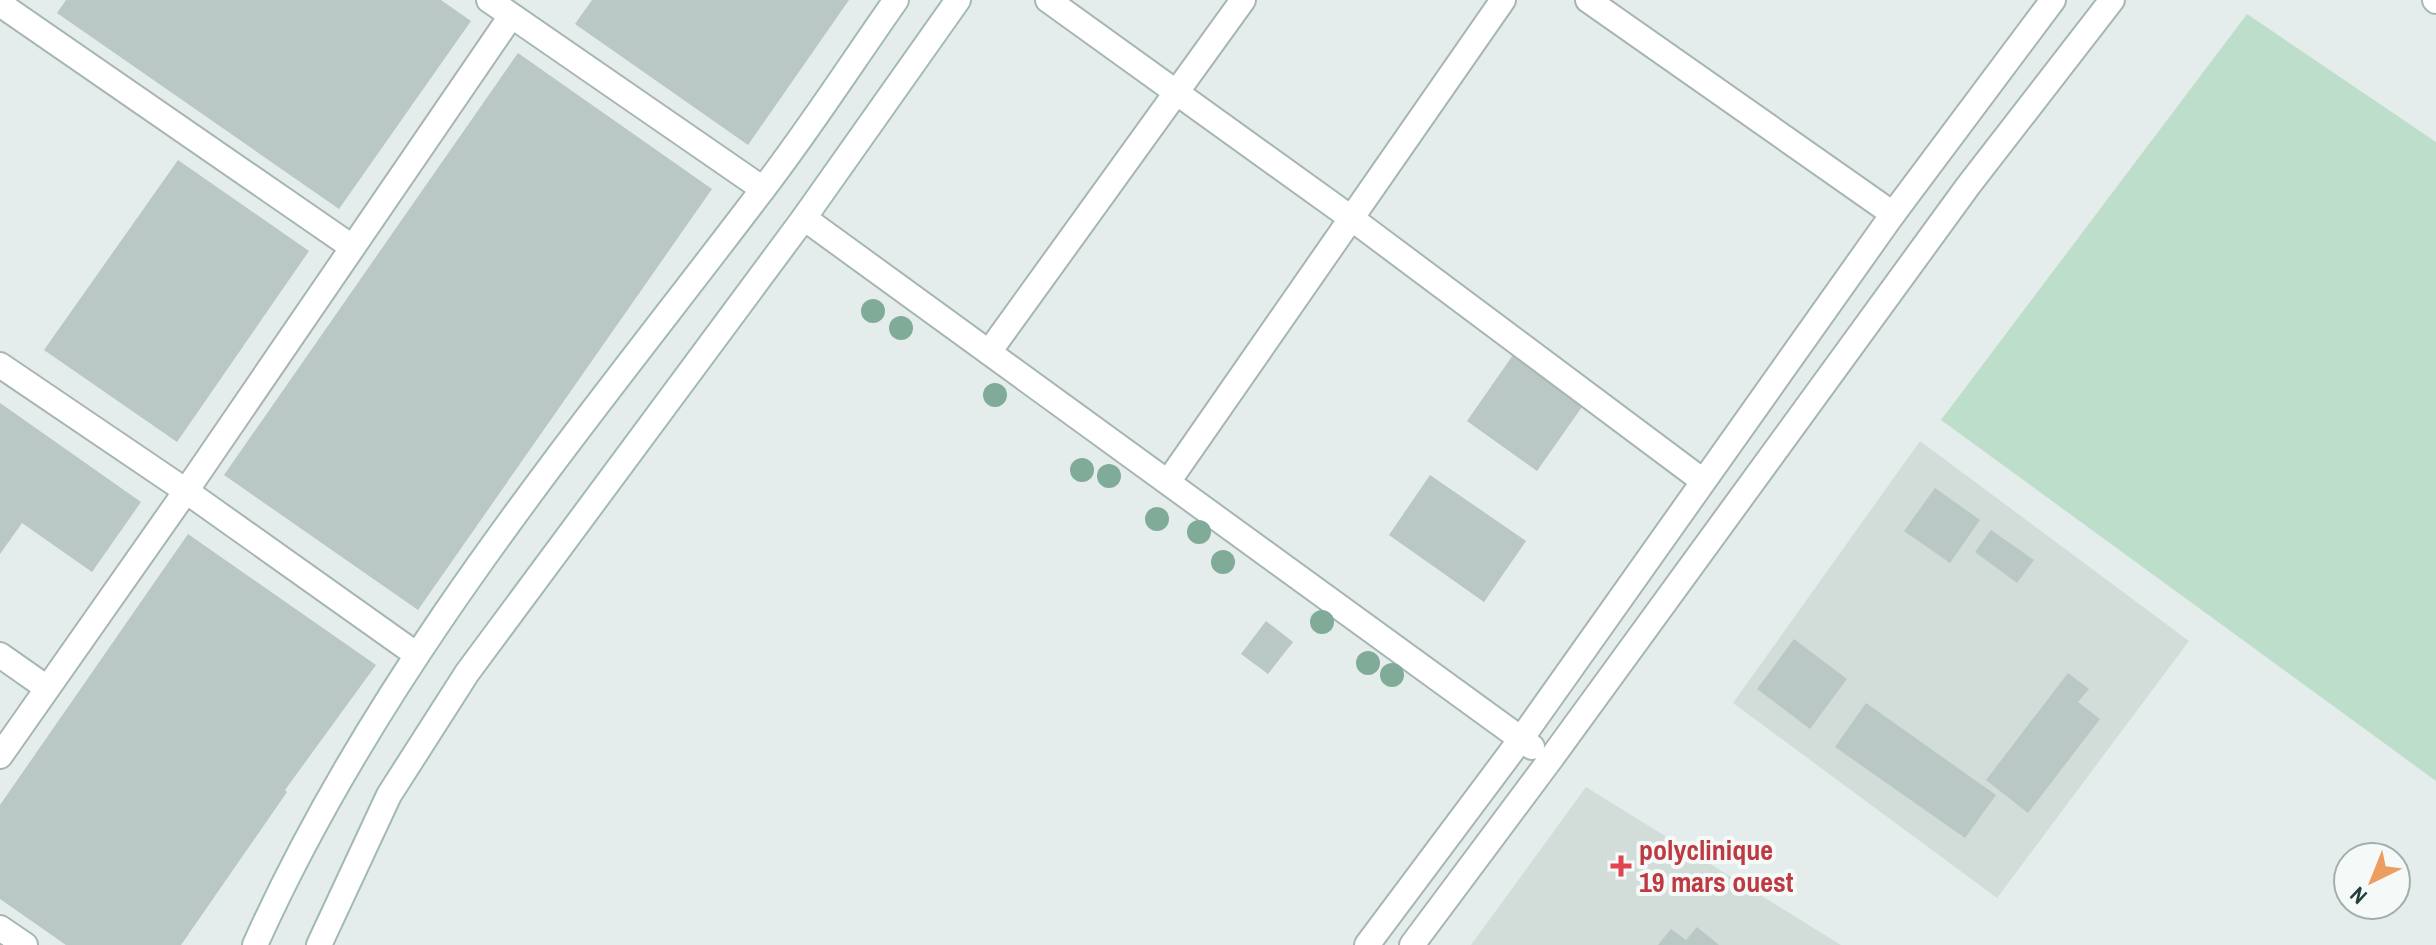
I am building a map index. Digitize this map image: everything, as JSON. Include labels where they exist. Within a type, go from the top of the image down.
[{"type":"street","points":[[489,0],[763,189]]},
{"type":"street","points":[[255,945],[343,772],[417,655],[530,493],[763,189],[896,0]]},
{"type":"street","points":[[319,945],[389,795],[467,673],[804,218],[958,0]]},
{"type":"street","points":[[1048,0],[1351,218],[1703,481]]},
{"type":"street","points":[[989,352],[1243,0]]},
{"type":"street","points":[[1168,482],[1503,0]]},
{"type":"street","points":[[1588,0],[1893,214]]},
{"type":"street","points":[[1367,945],[1521,739],[1893,214],[2053,0]]},
{"type":"street","points":[[1412,945],[1968,186],[2112,0]]},
{"type":"street","points":[[5,7],[352,247]]},
{"type":"street","points":[[0,756],[186,491],[511,16]]},
{"type":"street","points":[[804,218],[1550,760]]},
{"type":"street","points":[[0,365],[186,491],[417,655]]},
{"type":"street","points":[[0,655],[47,688]]},
{"type":"street","points":[[0,928],[25,945]]},
{"type":"shaded area","points":[[1920,441],[2189,641],[1997,898],[1733,703]]},
{"type":"shaded area","name":"polyclinique 19 mars ouest","points":[[1586,787],[1841,945],[1471,945]]},
{"type":"green space","points":[[2247,14],[2436,142],[2436,781],[1941,420]]},
{"type":"building","points":[[66,0],[441,0],[471,21],[339,209],[57,13]]},
{"type":"building","points":[[592,0],[849,0],[748,145],[575,24]]},
{"type":"building","points":[[518,53],[712,189],[418,610],[224,475]]},
{"type":"building","points":[[178,160],[309,251],[177,442],[44,350]]},
{"type":"building","points":[[1513,355],[1584,404],[1537,471],[1467,421]]},
{"type":"building","points":[[0,403],[141,502],[92,572],[22,523],[0,554]]},
{"type":"building","points":[[1430,475],[1526,541],[1484,602],[1389,535]]},
{"type":"building","points":[[1935,488],[1980,520],[1950,563],[1904,531]]},
{"type":"building","points":[[1991,530],[2034,560],[2017,583],[1975,552]]},
{"type":"building","points":[[188,534],[376,665],[285,790],[287,792],[181,945],[66,945],[0,899],[0,805]]},
{"type":"building","points":[[1266,621],[1293,642],[1268,674],[1241,654]]},
{"type":"building","points":[[1794,639],[1847,679],[1810,729],[1757,689]]},
{"type":"building","points":[[2068,673],[2089,689],[2078,702],[2100,719],[2028,813],[1986,780]]},
{"type":"building","points":[[1866,703],[1996,795],[1965,838],[1835,747]]},
{"type":"building","points":[[1697,927],[1719,945],[1658,945],[1671,929],[1686,940]]},
{"type":"place","name":"polyclinique 19 mars ouest","points":[[1621,866]]}]
